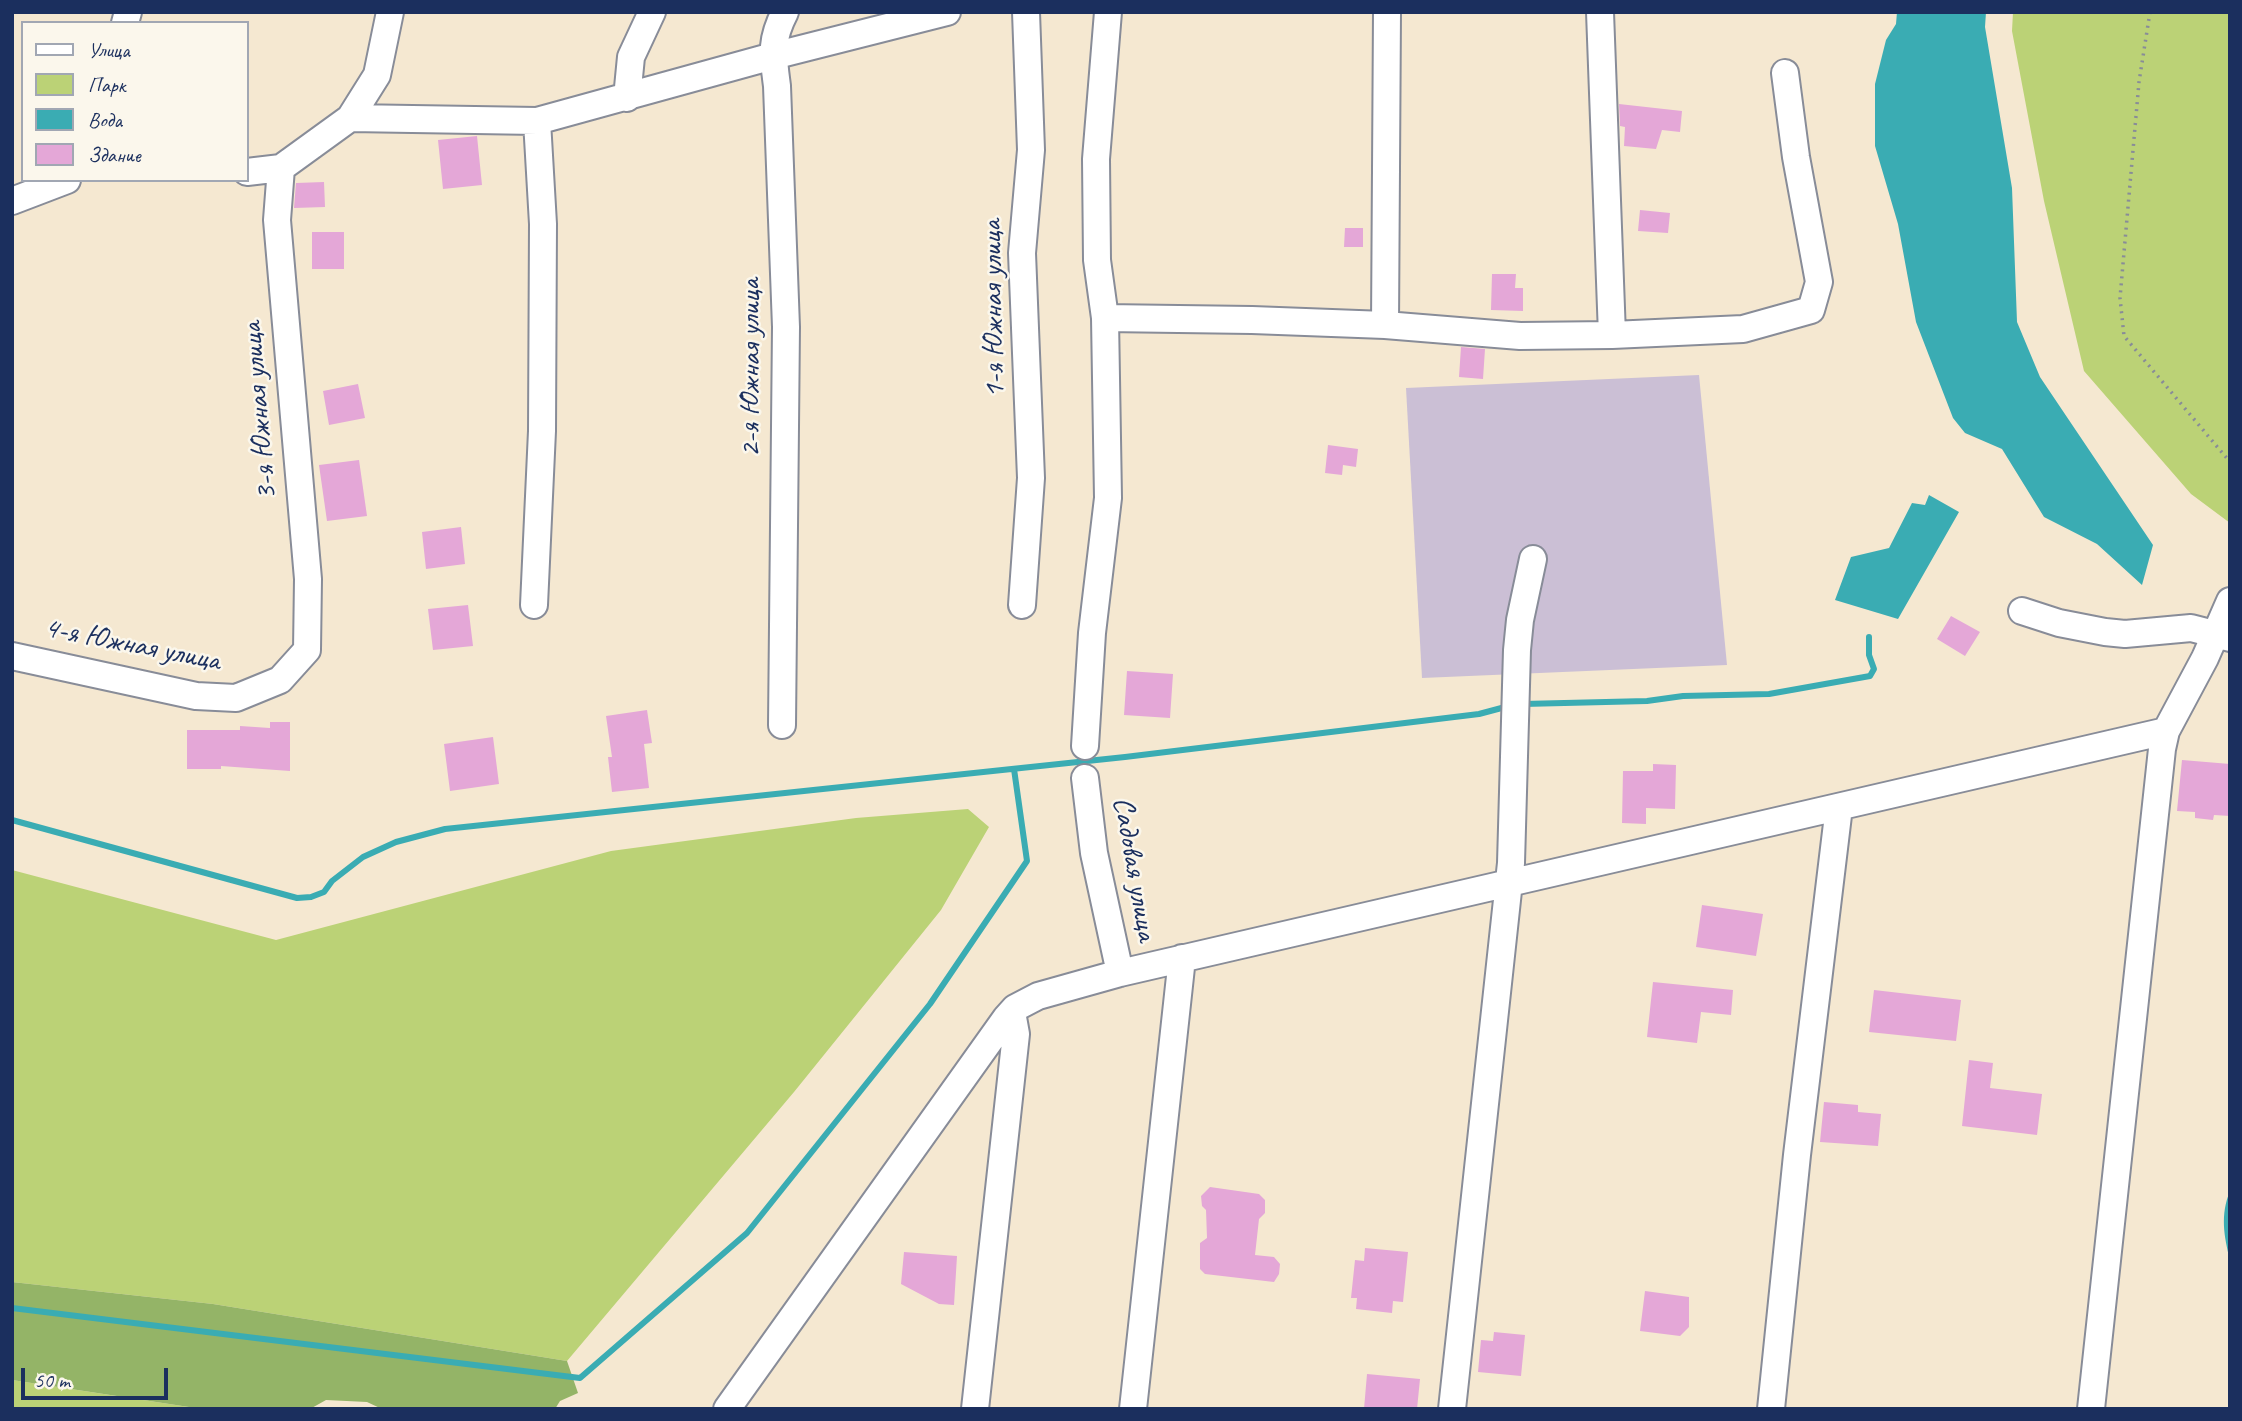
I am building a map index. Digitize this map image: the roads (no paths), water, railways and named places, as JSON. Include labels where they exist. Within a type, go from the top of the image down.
[{"type":"street","points":[[248,172],[281,168],[350,118],[377,75],[390,12]]},
{"type":"street","points":[[627,98],[631,57],[652,12]]},
{"type":"street","name":"2-я Южная улица","points":[[782,725],[786,327],[773,56],[775,32],[785,12]]},
{"type":"street","points":[[350,118],[537,121],[773,56],[947,12]]},
{"type":"street","name":"1-я Южная улица","points":[[1022,605],[1031,478],[1022,253],[1031,150],[1026,12]]},
{"type":"street","points":[[1085,746],[1094,610],[1108,498],[1105,318],[1097,260],[1096,159],[1108,12]]},
{"type":"street","points":[[1385,325],[1387,12]]},
{"type":"street","points":[[1600,12],[1612,335]]},
{"type":"street","points":[[1105,318],[1385,325],[1520,336],[1612,335],[1744,329],[1811,310],[1819,282],[1796,157],[1785,73]]},
{"type":"street","points":[[534,605],[542,430],[543,224],[537,121]]},
{"type":"street","name":"3-я Южная улица","points":[[281,168],[278,220],[308,579],[307,650]]},
{"type":"street","points":[[12,201],[62,182]]},
{"type":"street","points":[[1452,1409],[1509,883],[1517,650],[1533,559]]},
{"type":"street","points":[[2091,1409],[2166,731],[2222,636],[2230,601]]},
{"type":"street","points":[[2022,611],[2059,623],[2105,632],[2125,634],[2192,628],[2222,636]]},
{"type":"street","name":"4-я Южная улица","points":[[12,656],[197,696],[236,698],[280,680],[307,650]]},
{"type":"street","points":[[727,1409],[1012,1012],[1025,1001],[1182,958],[2166,731]]},
{"type":"street","name":"Садовая улица","points":[[1085,778],[1094,853],[1120,973]]},
{"type":"street","points":[[1771,1409],[1797,1155],[1839,807]]},
{"type":"street","points":[[1133,1409],[1182,958]]},
{"type":"street","points":[[975,1409],[1016,1034],[1012,1012]]},
{"type":"water","points":[[1897,12],[1986,12],[1985,27],[2012,188],[2017,322],[2040,377],[2153,545],[2142,585],[2097,544],[2044,517],[2002,449],[1965,433],[1953,418],[1916,322],[1898,224],[1875,146],[1875,84],[1886,40],[1896,24]]},
{"type":"water","points":[[1929,495],[1959,512],[1898,619],[1835,600],[1851,557],[1889,548],[1912,503],[1925,505]]},
{"type":"water","points":[[2230,1191],[2230,1260],[2224,1226]]},
{"type":"waterway","points":[[1523,704],[1769,694],[1870,676],[1874,669],[1869,655],[1869,637]]},
{"type":"waterway","points":[[12,820],[297,898],[311,897],[324,892],[332,881],[363,857],[396,842],[445,829],[1125,757],[1479,714],[1509,706]]},
{"type":"waterway","points":[[12,1308],[580,1378],[747,1233],[930,1004],[1027,861],[1014,769]]}]
